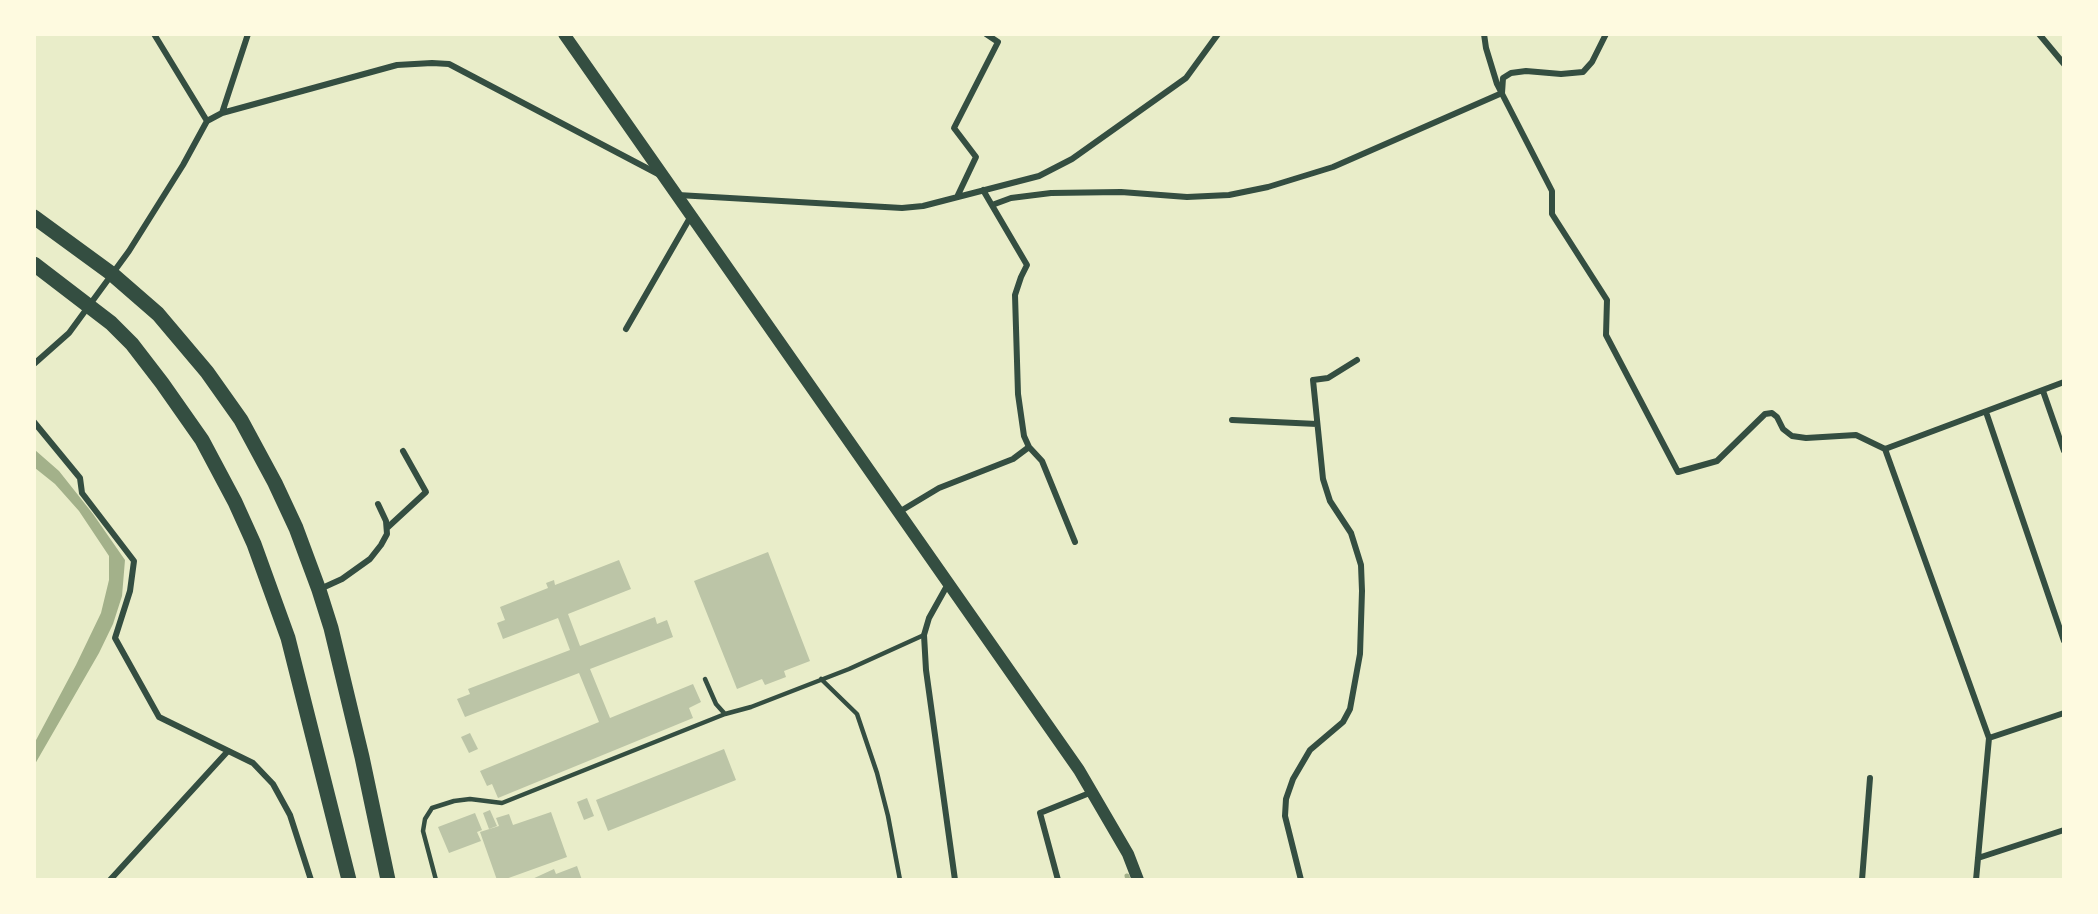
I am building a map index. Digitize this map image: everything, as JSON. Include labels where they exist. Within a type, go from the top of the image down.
[{"type":"main road","points":[[564,34],[1079,770],[1128,854],[1138,879]]},
{"type":"main road","points":[[34,218],[112,274],[152,308],[184,343],[241,420],[275,483],[296,528],[319,590],[362,757],[388,879]]},
{"type":"main road","points":[[34,264],[111,323],[132,344],[202,440],[235,502],[254,544],[288,638],[349,879]]},
{"type":"street","points":[[154,34],[207,121]]},
{"type":"street","points":[[222,113],[248,34]]},
{"type":"street","points":[[957,196],[976,157],[954,128],[998,42],[986,34]]},
{"type":"street","points":[[677,195],[902,208],[923,206],[1039,176],[1072,159],[1186,78],[1218,34]]},
{"type":"street","points":[[1484,34],[1494,75],[1552,191],[1552,214],[1607,300],[1606,335],[1678,472],[1717,461],[1765,414],[1772,413],[1777,417],[1784,429],[1792,436],[1806,438],[1856,435],[1885,448],[2064,382]]},
{"type":"street","points":[[1502,93],[1503,78],[1510,73],[1584,72],[1592,62],[1606,34]]},
{"type":"street","points":[[2039,34],[2064,64]]},
{"type":"street","points":[[34,364],[69,333],[112,274],[183,165],[207,121],[222,113],[397,65],[450,64],[665,178]]},
{"type":"street","points":[[992,205],[1011,198],[1073,192],[1187,196],[1229,195],[1268,187],[1333,167],[1502,93]]},
{"type":"street","points":[[983,190],[1027,265],[1015,296],[1018,394],[1024,436],[1029,447],[1042,461],[1075,542]]},
{"type":"street","points":[[626,329],[691,216]]},
{"type":"street","points":[[1301,879],[1285,816],[1286,799],[1293,779],[1310,750],[1343,722],[1350,709],[1360,654],[1362,591],[1361,565],[1351,532],[1330,501],[1323,479],[1313,380],[1328,378],[1357,360]]},
{"type":"street","points":[[2043,390],[2064,451]]},
{"type":"street","points":[[1986,412],[2064,641]]},
{"type":"street","points":[[1232,420],[1317,424]]},
{"type":"street","points":[[34,422],[80,478],[82,494],[134,561],[130,591],[115,638],[159,717],[253,763],[273,784],[290,815],[311,879]]},
{"type":"street","points":[[899,512],[939,488],[1013,459],[1029,447]]},
{"type":"street","points":[[1885,448],[1989,738],[1976,879]]},
{"type":"street","points":[[387,528],[426,492],[403,452]]},
{"type":"street","points":[[319,590],[342,579],[370,559],[387,534],[386,521],[378,504]]},
{"type":"street","points":[[948,583],[929,618],[924,635],[927,681],[955,879]]},
{"type":"street","points":[[1989,738],[2064,713]]},
{"type":"street","points":[[111,879],[228,751]]},
{"type":"street","points":[[1862,879],[1870,778]]},
{"type":"street","points":[[1058,879],[1040,813],[1092,792]]},
{"type":"street","points":[[1978,858],[2064,830]]},
{"type":"lane","points":[[436,879],[423,831],[425,819],[432,808],[454,801],[502,803],[725,714],[751,707],[849,669],[924,635]]},
{"type":"lane","points":[[705,679],[716,704],[725,714]]},
{"type":"lane","points":[[821,679],[857,714],[880,784],[900,879]]},
{"type":"shaded area","points":[[35,450],[59,471],[125,560],[122,596],[113,624],[99,653],[35,764],[35,742],[101,613],[109,580],[109,556],[79,511],[55,484],[35,468]]},
{"type":"building","points":[[768,552],[810,661],[784,671],[786,677],[765,685],[762,679],[737,689],[694,581]]},
{"type":"building","points":[[619,560],[631,589],[568,614],[580,646],[655,617],[657,624],[667,620],[673,637],[590,669],[610,718],[693,684],[701,702],[689,708],[693,718],[498,798],[492,784],[487,786],[480,771],[599,722],[579,673],[465,717],[457,699],[470,694],[468,689],[570,650],[558,618],[503,639],[497,623],[505,620],[500,607],[548,588],[546,583],[554,580],[555,585]]},
{"type":"building","points":[[470,733],[478,749],[469,753],[461,737]]},
{"type":"building","points":[[724,749],[736,780],[608,831],[596,800]]},
{"type":"building","points":[[587,798],[594,816],[584,820],[577,802]]},
{"type":"building","points":[[490,810],[497,826],[489,829],[483,813]]},
{"type":"building","points":[[551,812],[567,857],[503,880],[497,880],[480,832],[499,826],[496,818],[509,814],[513,825]]},
{"type":"building","points":[[475,813],[482,830],[477,832],[481,841],[449,853],[438,827]]},
{"type":"building","points":[[577,866],[582,880],[530,880],[554,869],[556,874]]},
{"type":"waterway","points":[[1127,876],[1128,880]]}]
